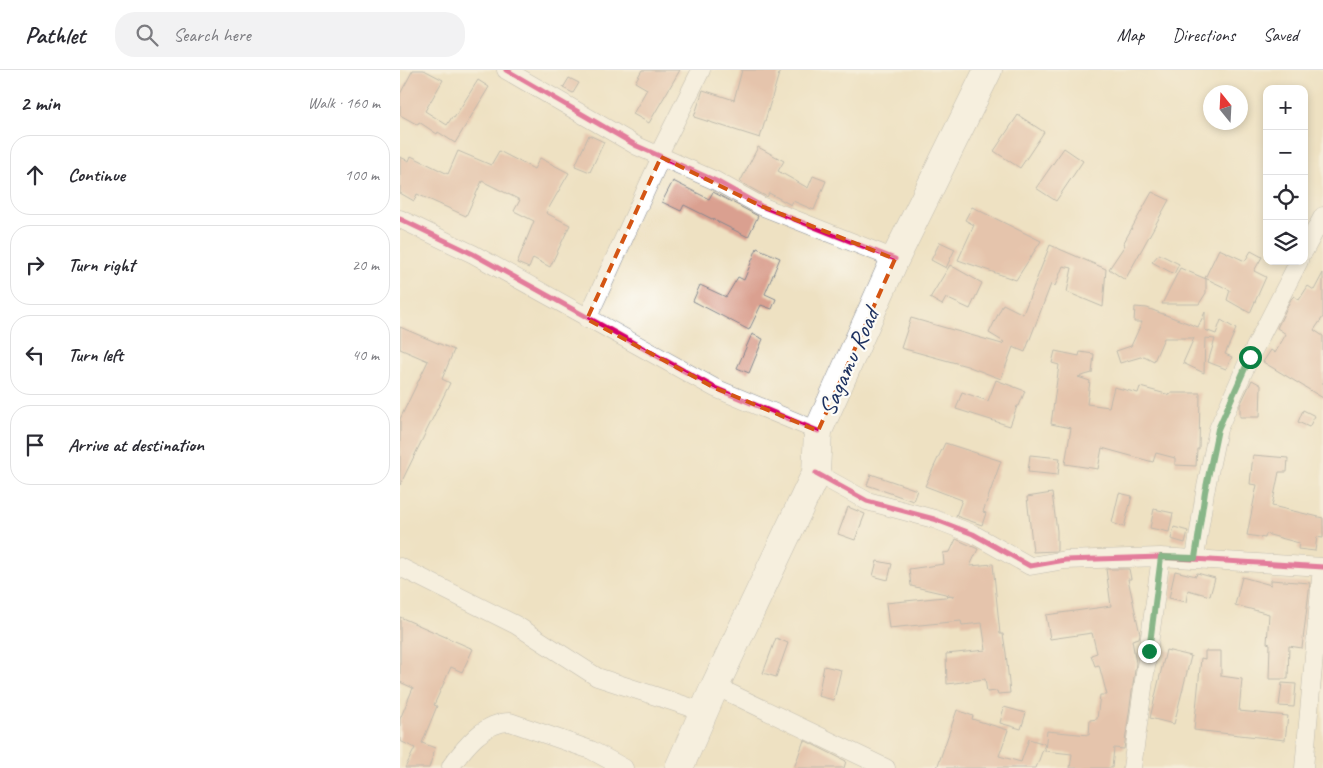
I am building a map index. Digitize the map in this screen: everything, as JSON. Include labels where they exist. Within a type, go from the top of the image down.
[{"type":"highway","name":"Sagamu Road","points":[[679,768],[715,686],[816,473],[818,431],[895,259],[988,70]]},
{"type":"street","points":[[506,70],[637,146],[716,181],[761,206],[895,259]]},
{"type":"street","points":[[587,319],[661,157],[662,148],[701,70]]},
{"type":"street","points":[[1308,244],[1323,216]]},
{"type":"street","points":[[400,219],[473,254],[587,319],[715,388],[818,431]]},
{"type":"street","points":[[1195,558],[1205,492],[1218,429],[1250,357],[1297,265]]},
{"type":"street","points":[[816,473],[867,501],[934,519],[972,534],[1030,566],[1065,560],[1161,557],[1323,567],[1304,768]]},
{"type":"street","points":[[1132,768],[1161,557]]},
{"type":"street","points":[[400,568],[516,625],[597,677],[705,712]]},
{"type":"street","points":[[715,686],[886,768]]},
{"type":"street","points":[[451,766],[468,744],[490,727],[501,722],[510,722],[590,750],[624,768]]},
{"type":"highlighted area","points":[[661,157],[761,206],[895,259],[818,431],[715,388],[587,319]]},
{"type":"building","points":[[413,70],[424,70],[443,80],[425,111],[447,125],[452,117],[454,118],[478,80],[489,87],[455,143],[419,122],[418,125],[400,115],[400,94]]},
{"type":"building","points":[[642,70],[680,70],[649,123],[633,114],[647,89],[635,82]]},
{"type":"building","points":[[742,70],[780,70],[760,138],[694,117],[703,90],[734,100]]},
{"type":"building","points":[[569,78],[579,83],[573,93],[563,88]]},
{"type":"building","points":[[1018,115],[1044,132],[1020,168],[994,151]]},
{"type":"building","points":[[589,135],[604,142],[590,172],[575,166]]},
{"type":"building","points":[[758,147],[784,161],[778,171],[808,188],[813,176],[826,181],[814,210],[793,201],[791,205],[769,193],[767,197],[740,182]]},
{"type":"building","points":[[1064,148],[1083,161],[1056,201],[1036,188]]},
{"type":"building","points":[[458,151],[491,165],[499,151],[534,169],[540,158],[569,173],[546,213],[570,225],[550,267],[533,258],[529,268],[517,263],[534,221],[514,211],[520,200],[482,181],[466,216],[417,194],[414,201],[400,193],[400,157],[409,161],[411,156],[448,174]]},
{"type":"building","points":[[673,181],[709,199],[713,192],[758,216],[748,237],[684,205],[681,211],[662,202]]},
{"type":"building","points":[[1152,192],[1169,200],[1125,280],[1109,269],[1125,245],[1123,244]]},
{"type":"building","points":[[972,207],[1041,241],[1016,280],[958,260],[974,225],[965,220]]},
{"type":"building","points":[[940,242],[955,249],[946,268],[931,260]]},
{"type":"building","points":[[1050,245],[1106,269],[1103,307],[1067,292],[1072,268],[1063,266],[1055,286],[1051,284],[1025,352],[1013,347],[1001,379],[967,366],[901,348],[911,318],[1002,344],[1004,342],[989,333],[1003,304],[1023,314]]},
{"type":"building","points":[[757,248],[780,258],[765,294],[776,299],[772,309],[761,305],[749,330],[693,301],[700,285],[726,297],[738,277],[744,280]]},
{"type":"building","points":[[1219,249],[1245,261],[1251,251],[1262,257],[1254,271],[1266,277],[1250,313],[1227,300],[1230,290],[1205,278]]},
{"type":"building","points":[[1159,254],[1179,264],[1174,274],[1152,262]]},
{"type":"building","points":[[950,265],[982,283],[970,309],[946,298],[942,305],[930,298]]},
{"type":"building","points":[[1180,268],[1206,279],[1206,293],[1199,304],[1162,304]]},
{"type":"building","points":[[1323,273],[1323,317],[1314,330],[1323,336],[1323,398],[1263,362],[1271,350],[1275,353],[1286,334],[1277,328],[1291,299],[1294,296],[1299,300],[1308,286],[1314,290]]},
{"type":"building","points":[[1135,307],[1147,308],[1198,327],[1205,312],[1205,330],[1216,334],[1221,320],[1236,329],[1225,354],[1232,357],[1226,369],[1208,362],[1215,339],[1205,338],[1204,373],[1183,363],[1194,338],[1164,338],[1154,361],[1144,356],[1120,363],[1116,351],[1131,346],[1142,322],[1134,322]]},
{"type":"building","points":[[400,327],[454,350],[442,379],[450,383],[400,485],[400,419],[428,361],[400,349]]},
{"type":"building","points":[[752,334],[763,339],[749,373],[737,368]]},
{"type":"building","points":[[1055,351],[1079,356],[1080,352],[1094,354],[1092,373],[1078,377],[1090,381],[1087,404],[1109,407],[1114,387],[1138,393],[1140,387],[1170,395],[1171,393],[1200,393],[1199,449],[1197,449],[1196,466],[1175,465],[1175,458],[1156,453],[1153,462],[1102,448],[1098,469],[1065,464],[1071,428],[1051,424],[1059,365],[1052,363]]},
{"type":"building","points":[[996,380],[1025,391],[1010,426],[956,409],[962,392],[988,401]]},
{"type":"building","points":[[1252,380],[1261,385],[1260,417],[1240,417],[1240,405]]},
{"type":"building","points":[[1303,410],[1315,416],[1309,427],[1298,422]]},
{"type":"building","points":[[945,443],[1001,461],[983,512],[986,513],[982,525],[956,516],[962,500],[925,486]]},
{"type":"building","points":[[1030,455],[1060,458],[1058,475],[1028,472]]},
{"type":"building","points":[[1253,455],[1288,458],[1287,472],[1279,472],[1272,506],[1323,518],[1323,538],[1317,537],[1315,551],[1298,549],[1299,543],[1266,534],[1265,538],[1247,535],[1257,485],[1250,484]]},
{"type":"building","points":[[871,474],[917,490],[913,501],[867,485]]},
{"type":"building","points":[[1052,493],[1057,531],[1057,551],[1033,552],[1027,497]]},
{"type":"building","points":[[1119,493],[1132,496],[1124,527],[1112,523]]},
{"type":"building","points":[[848,507],[865,514],[855,540],[838,534]]},
{"type":"building","points":[[1154,509],[1173,513],[1169,532],[1150,528]]},
{"type":"building","points":[[1174,527],[1188,531],[1185,543],[1171,539]]},
{"type":"building","points":[[956,539],[978,549],[970,566],[993,564],[1000,634],[1003,634],[1010,693],[998,694],[997,691],[987,692],[985,679],[947,684],[946,654],[986,650],[982,623],[962,625],[961,621],[889,628],[886,603],[954,596],[911,586],[909,569],[944,564],[943,553],[950,552]]},
{"type":"building","points":[[877,561],[892,564],[888,580],[873,576]]},
{"type":"building","points":[[1106,569],[1129,569],[1131,579],[1128,579],[1140,634],[1139,638],[1132,640],[1136,663],[1124,749],[1114,748],[1112,768],[1070,768],[1072,754],[1045,751],[1047,731],[1089,735],[1090,720],[1097,719],[1100,695],[1107,695],[1099,665],[1095,666],[1091,655],[1097,653],[1092,633],[1050,639],[1046,615],[1111,606]]},
{"type":"building","points":[[1175,571],[1196,576],[1197,573],[1215,578],[1210,596],[1188,590],[1186,602],[1169,598]]},
{"type":"building","points":[[1242,577],[1271,585],[1271,580],[1310,583],[1302,648],[1289,646],[1288,679],[1269,679],[1270,644],[1267,643],[1269,614],[1235,605]]},
{"type":"building","points":[[400,617],[473,649],[462,672],[451,667],[434,705],[437,706],[422,743],[435,748],[429,768],[405,768],[415,748],[400,741],[400,719],[413,688],[400,682]]},
{"type":"building","points":[[776,638],[788,643],[776,677],[763,673]]},
{"type":"building","points":[[1166,650],[1191,656],[1174,724],[1150,718]]},
{"type":"building","points":[[1205,651],[1221,651],[1221,676],[1242,679],[1239,711],[1288,716],[1285,740],[1194,730],[1201,658],[1205,659]]},
{"type":"building","points":[[824,666],[841,670],[834,700],[818,696]]},
{"type":"building","points":[[1282,683],[1296,684],[1294,707],[1279,706]]},
{"type":"building","points":[[1004,707],[1026,713],[1021,729],[1000,723]]},
{"type":"building","points":[[957,710],[973,716],[972,719],[1008,730],[999,756],[1021,762],[1029,739],[1045,744],[1036,768],[937,768]]},
{"type":"building","points":[[804,740],[846,761],[844,768],[794,768]]},
{"type":"cycle path","points":[[506,70],[637,146],[716,181],[761,206],[895,259]]},
{"type":"cycle path","points":[[400,219],[473,254],[715,388],[818,431]]},
{"type":"cycle path","points":[[816,473],[867,501],[934,519],[973,534],[1030,566],[1065,560],[1161,557],[1323,567]]},
{"type":"route","points":[[1149,651],[1161,557],[1195,558],[1205,492],[1218,429],[1250,357]]}]
